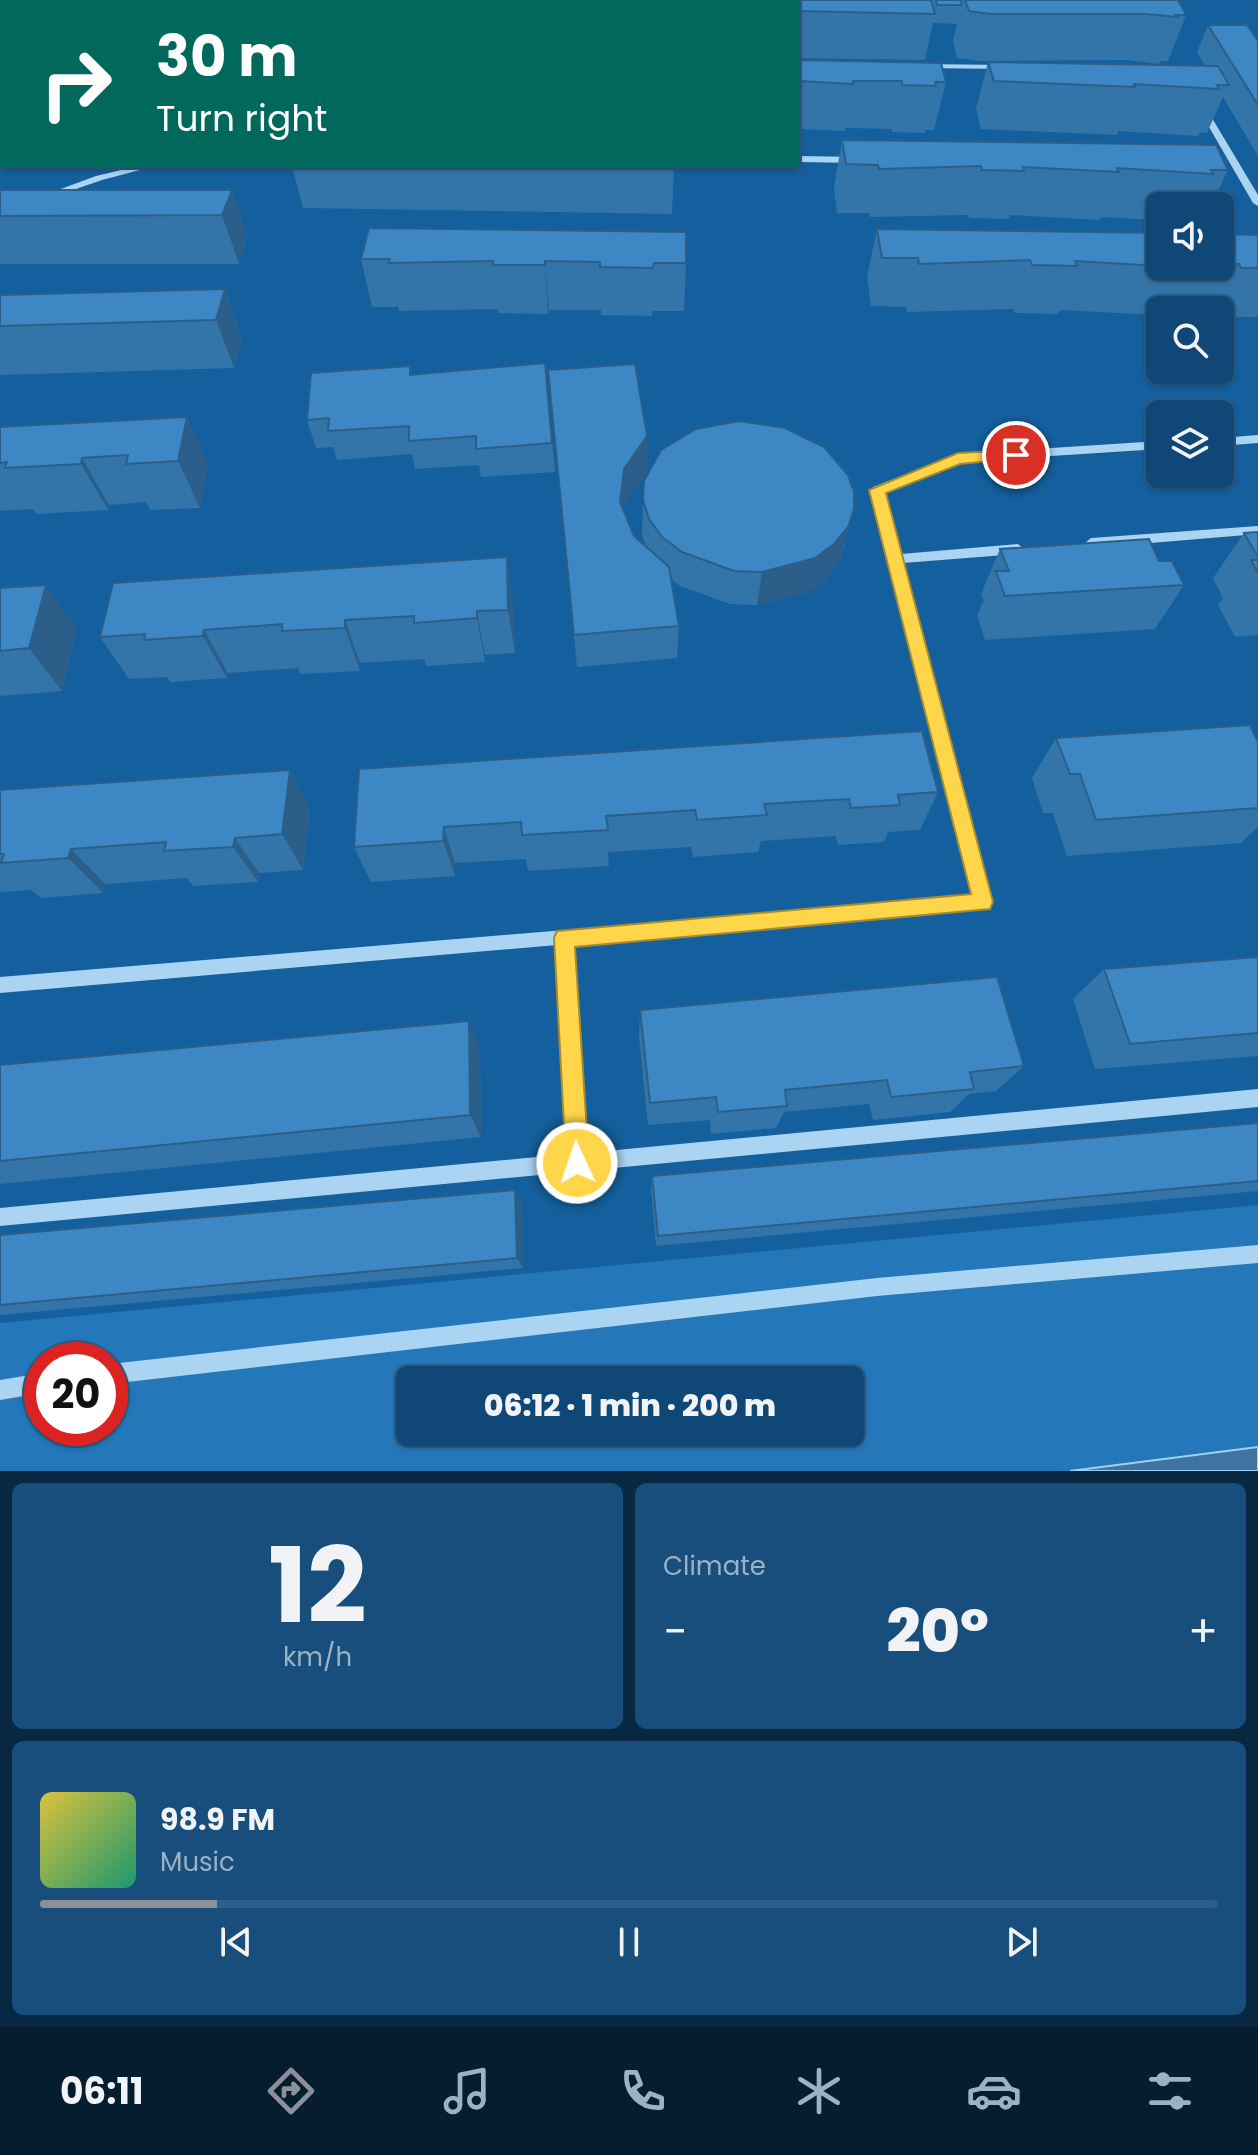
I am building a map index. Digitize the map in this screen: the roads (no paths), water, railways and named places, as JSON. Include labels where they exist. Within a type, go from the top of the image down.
[{"type":"lane","points":[[906,65],[1013,67]]},
{"type":"lane","points":[[1197,101],[1258,203]]},
{"type":"lane","points":[[800,159],[863,160]]},
{"type":"lane","points":[[35,201],[99,178],[142,168]]},
{"type":"lane","points":[[1222,168],[1238,169]]},
{"type":"lane","points":[[1234,441],[1258,439]]},
{"type":"lane","points":[[0,985],[983,902],[877,490],[958,458],[1146,446]]},
{"type":"lane","points":[[1069,545],[1258,530]]},
{"type":"lane","points":[[896,559],[1038,548]]},
{"type":"lane","points":[[564,938],[577,1163]]},
{"type":"lane","points":[[0,1217],[1258,1098]]},
{"type":"lane","points":[[128,1372],[861,1288],[1258,1254]]},
{"type":"lane","points":[[0,1390],[24,1386]]}]
